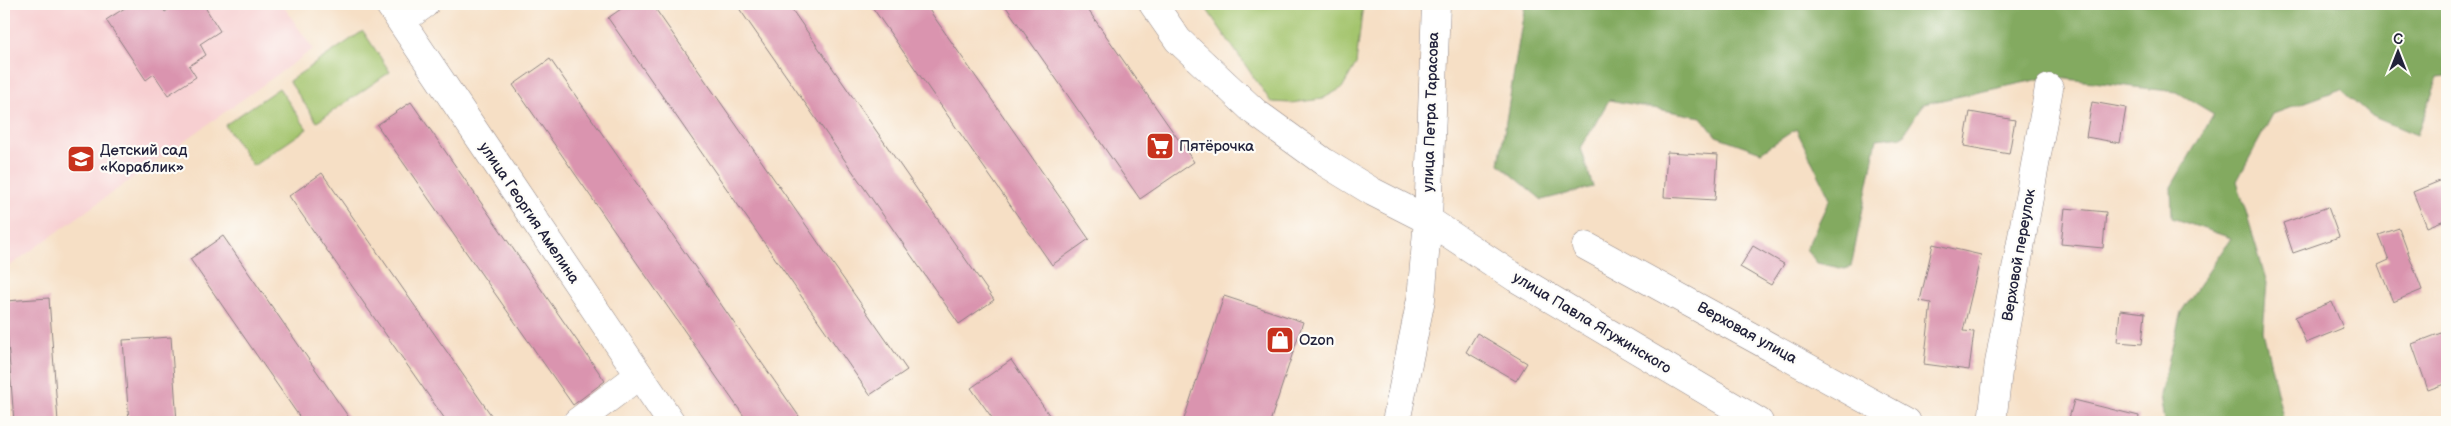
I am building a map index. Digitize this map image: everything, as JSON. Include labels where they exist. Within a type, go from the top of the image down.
[{"type":"street","points":[[395,12],[425,4]]},
{"type":"street","name":"улица Павла Ягужинского","points":[[1153,4],[1178,40],[1255,112],[1332,167],[1373,192],[1428,220],[1516,278],[1759,422]]},
{"type":"street","name":"улица Петра Тарасова","points":[[1396,422],[1421,299],[1428,220],[1436,4]]},
{"type":"street","name":"улица Георгия Амелина","points":[[395,12],[638,376],[671,422]]},
{"type":"street","name":"Верховой переулок","points":[[1992,422],[1999,363],[2049,88]]},
{"type":"street","name":"Верховая улица","points":[[1586,246],[1908,422]]},
{"type":"street","points":[[577,422],[638,376]]},
{"type":"shaded area","name":"Детский сад «Кораблик»","points":[[4,4],[282,4],[313,49],[4,270]]},
{"type":"green space","points":[[1203,4],[1363,4],[1356,64],[1342,88],[1322,99],[1291,103],[1271,102]]},
{"type":"green space","points":[[1525,4],[1914,4],[1919,11],[1952,4],[2447,4],[2447,77],[2438,78],[2417,135],[2371,116],[2341,89],[2273,114],[2237,181],[2267,283],[2263,331],[2284,422],[2164,422],[2160,395],[2181,312],[2231,238],[2172,218],[2171,187],[2214,114],[2177,92],[2050,77],[1923,104],[1903,136],[1877,139],[1851,267],[1845,269],[1817,263],[1806,249],[1830,198],[1796,129],[1761,152],[1716,136],[1701,117],[1609,100],[1581,148],[1593,187],[1542,200],[1499,164]]},
{"type":"green space","points":[[363,31],[390,72],[317,122],[289,81]]},
{"type":"green space","points":[[279,88],[307,129],[253,166],[225,125]]},
{"type":"building","points":[[131,4],[160,4],[165,12],[177,4],[203,4],[220,31],[200,44],[206,55],[189,66],[196,77],[168,95],[154,74],[146,80],[106,20]]},
{"type":"building","points":[[628,4],[652,4],[907,370],[870,395],[608,18]]},
{"type":"building","points":[[736,4],[788,4],[994,300],[959,324]]},
{"type":"building","points":[[870,4],[925,4],[1089,239],[1052,265]]},
{"type":"building","points":[[1004,4],[1084,4],[1194,162],[1140,199]]},
{"type":"building","points":[[550,59],[803,422],[748,422],[513,85]]},
{"type":"building","points":[[411,102],[605,381],[573,405],[377,125]]},
{"type":"building","points":[[2092,102],[2126,108],[2120,143],[2086,137]]},
{"type":"building","points":[[1970,112],[2015,120],[2009,154],[1964,146]]},
{"type":"building","points":[[1667,152],[1718,155],[1715,200],[1664,197]]},
{"type":"building","points":[[322,173],[496,422],[447,422],[289,196]]},
{"type":"building","points":[[2447,178],[2447,219],[2427,227],[2413,192]]},
{"type":"building","points":[[2328,207],[2339,237],[2293,253],[2283,223]]},
{"type":"building","points":[[2065,208],[2106,212],[2103,248],[2061,244]]},
{"type":"building","points":[[2399,228],[2422,290],[2393,302],[2378,265],[2389,260],[2379,235]]},
{"type":"building","points":[[223,236],[352,422],[303,422],[190,259]]},
{"type":"building","points":[[1933,244],[1981,255],[1963,331],[1974,332],[1969,370],[1924,364],[1931,303],[1920,301]]},
{"type":"building","points":[[1753,246],[1784,264],[1771,285],[1740,267]]},
{"type":"building","points":[[1224,296],[1303,322],[1270,422],[1183,422]]},
{"type":"building","points":[[49,298],[58,422],[14,422],[5,301]]},
{"type":"building","points":[[2332,302],[2343,328],[2306,343],[2295,317]]},
{"type":"building","points":[[2120,310],[2145,313],[2142,344],[2117,342]]},
{"type":"building","points":[[1477,333],[1527,363],[1516,381],[1466,352]]},
{"type":"building","points":[[2441,333],[2447,350],[2447,383],[2428,390],[2412,344]]},
{"type":"building","points":[[171,337],[177,422],[129,422],[123,340]]},
{"type":"building","points":[[1011,360],[1054,422],[995,422],[971,388]]},
{"type":"building","points":[[2074,400],[2139,416],[2138,422],[2068,422]]},
{"type":"place","name":"Пятёрочка","points":[[1160,146]]},
{"type":"place","name":"Детский сад «Кораблик»","points":[[81,159]]},
{"type":"place","name":"Ozon","points":[[1280,340]]}]
